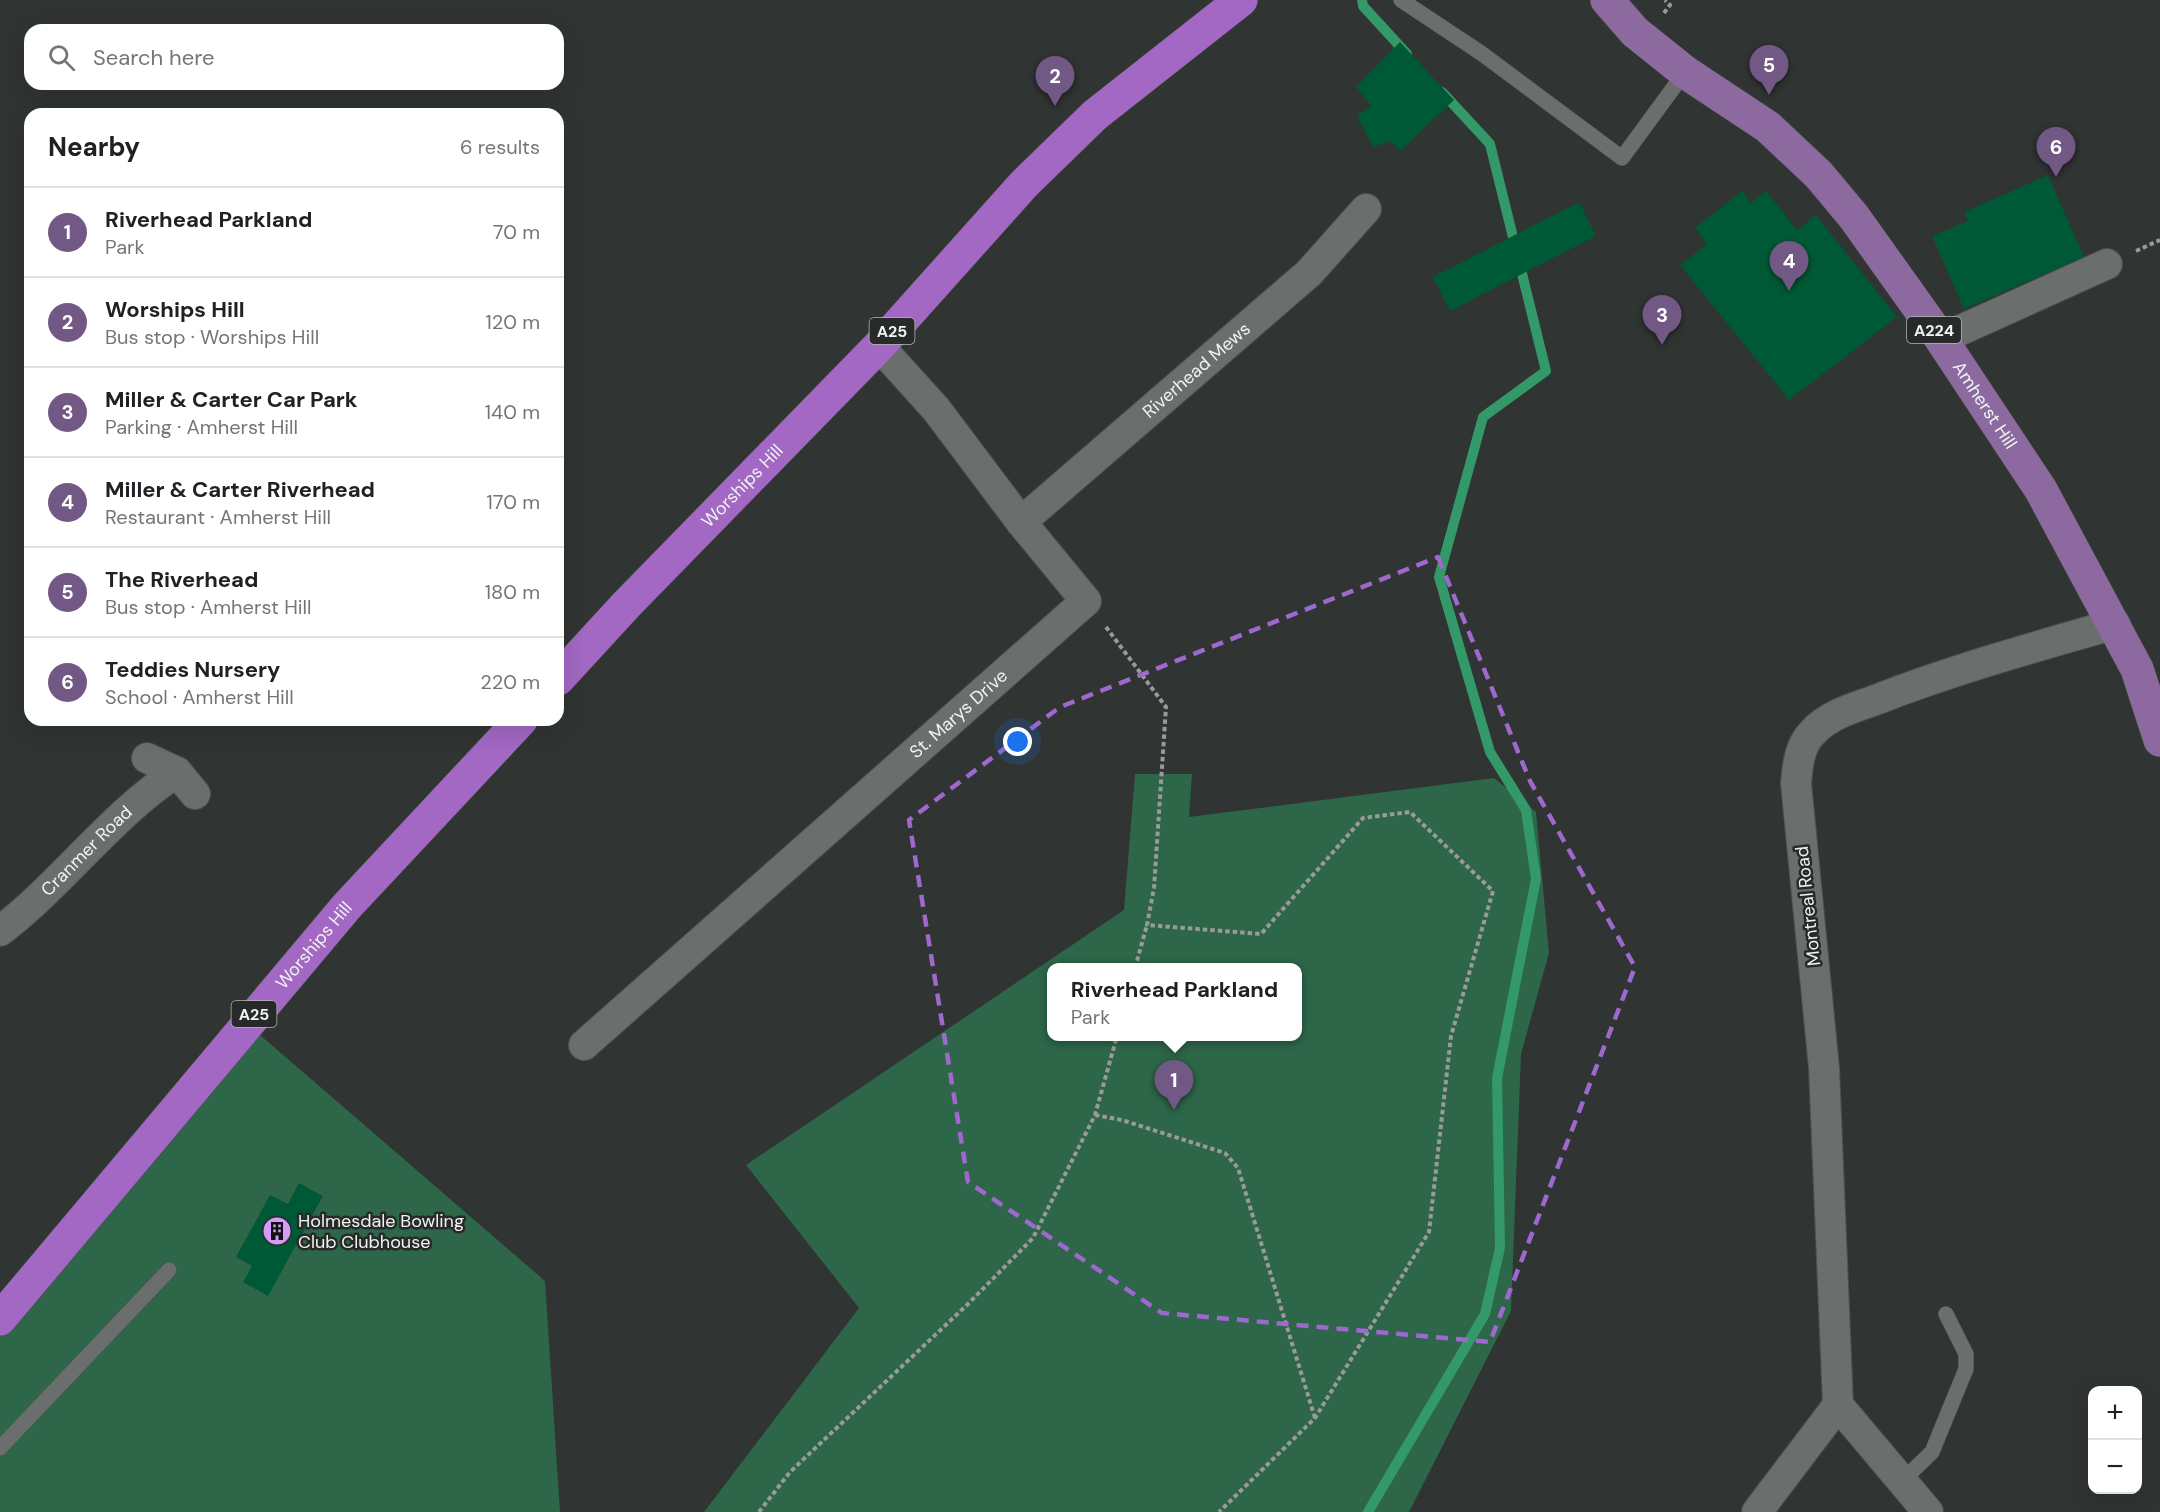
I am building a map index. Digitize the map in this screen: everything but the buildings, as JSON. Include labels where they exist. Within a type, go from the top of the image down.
[{"type":"highway","name":"Worships Hill","points":[[564,673],[879,346],[1024,184],[1095,115],[1241,0]]},
{"type":"highway","name":"Worships Hill","points":[[0,1319],[347,906],[515,726]]},
{"type":"main road","name":"Amherst Hill","points":[[1607,0],[1635,32],[1685,72],[1768,127],[1819,175],[1854,217],[1941,339],[2041,490],[2115,624],[2137,669],[2160,740]]},
{"type":"street","name":"Riverhead Mews","points":[[1021,522],[1309,273],[1366,209]]},
{"type":"street","points":[[1941,339],[2107,264]]},
{"type":"street","points":[[879,346],[936,409],[1021,522],[1086,601]]},
{"type":"street","name":"St. Marys Drive","points":[[584,1045],[1086,601]]},
{"type":"street","name":"Montreal Road","points":[[1838,1406],[1824,1068],[1796,783],[1798,761],[1803,745],[1814,730],[1836,715],[1940,675],[2115,624]]},
{"type":"street","name":"Cranmer Road","points":[[0,931],[30,908],[148,791],[186,783],[147,758]]},
{"type":"street","points":[[1757,1512],[1838,1406],[1928,1512]]},
{"type":"lane","points":[[1401,0],[1481,53],[1622,158],[1685,72]]},
{"type":"lane","points":[[0,1448],[169,1270]]},
{"type":"lane","points":[[1901,1482],[1932,1452],[1966,1369],[1966,1354],[1946,1314]]},
{"type":"path","points":[[1086,601],[1166,706],[1154,888],[1148,925],[1137,963]]},
{"type":"path","points":[[1148,925],[1261,934],[1363,818],[1410,812],[1493,891],[1451,1035],[1429,1232],[1315,1418],[1219,1512]]},
{"type":"path","points":[[759,1512],[790,1472],[968,1304],[1033,1238],[1095,1115],[1115,1041]]},
{"type":"path","points":[[1095,1115],[1122,1120],[1225,1153],[1238,1168],[1315,1418]]},
{"type":"highlighted area","points":[[1438,557],[1530,781],[1635,967],[1490,1342],[1162,1313],[968,1182],[909,820],[1060,707]]},
{"type":"green space","points":[[1135,774],[1192,774],[1189,817],[1494,778],[1536,812],[1549,953],[1521,1054],[1511,1311],[1409,1512],[704,1512],[859,1308],[746,1165],[1124,910]]},
{"type":"green space","points":[[244,1021],[545,1281],[560,1512],[0,1512],[0,1311]]},
{"type":"waterway","points":[[1362,0],[1363,6],[1407,54]]},
{"type":"waterway","points":[[1368,1512],[1485,1314],[1500,1248],[1497,1078],[1536,879],[1526,810],[1490,752],[1439,577],[1483,417],[1546,371],[1490,144],[1442,92]]},
{"type":"place","name":"The Riverhead","points":[[1769,95]]},
{"type":"place","name":"Worships Hill","points":[[1055,106]]},
{"type":"place","name":"Teddies Nursery","points":[[2056,177]]},
{"type":"place","name":"Miller & Carter Riverhead","points":[[1789,291]]},
{"type":"place","name":"Miller & Carter Car Park","points":[[1662,345]]},
{"type":"place","name":"Riverhead Parkland","points":[[1174,1110]]},
{"type":"place","name":"Holmesdale Bowling Club Clubhouse","points":[[277,1231]]}]
